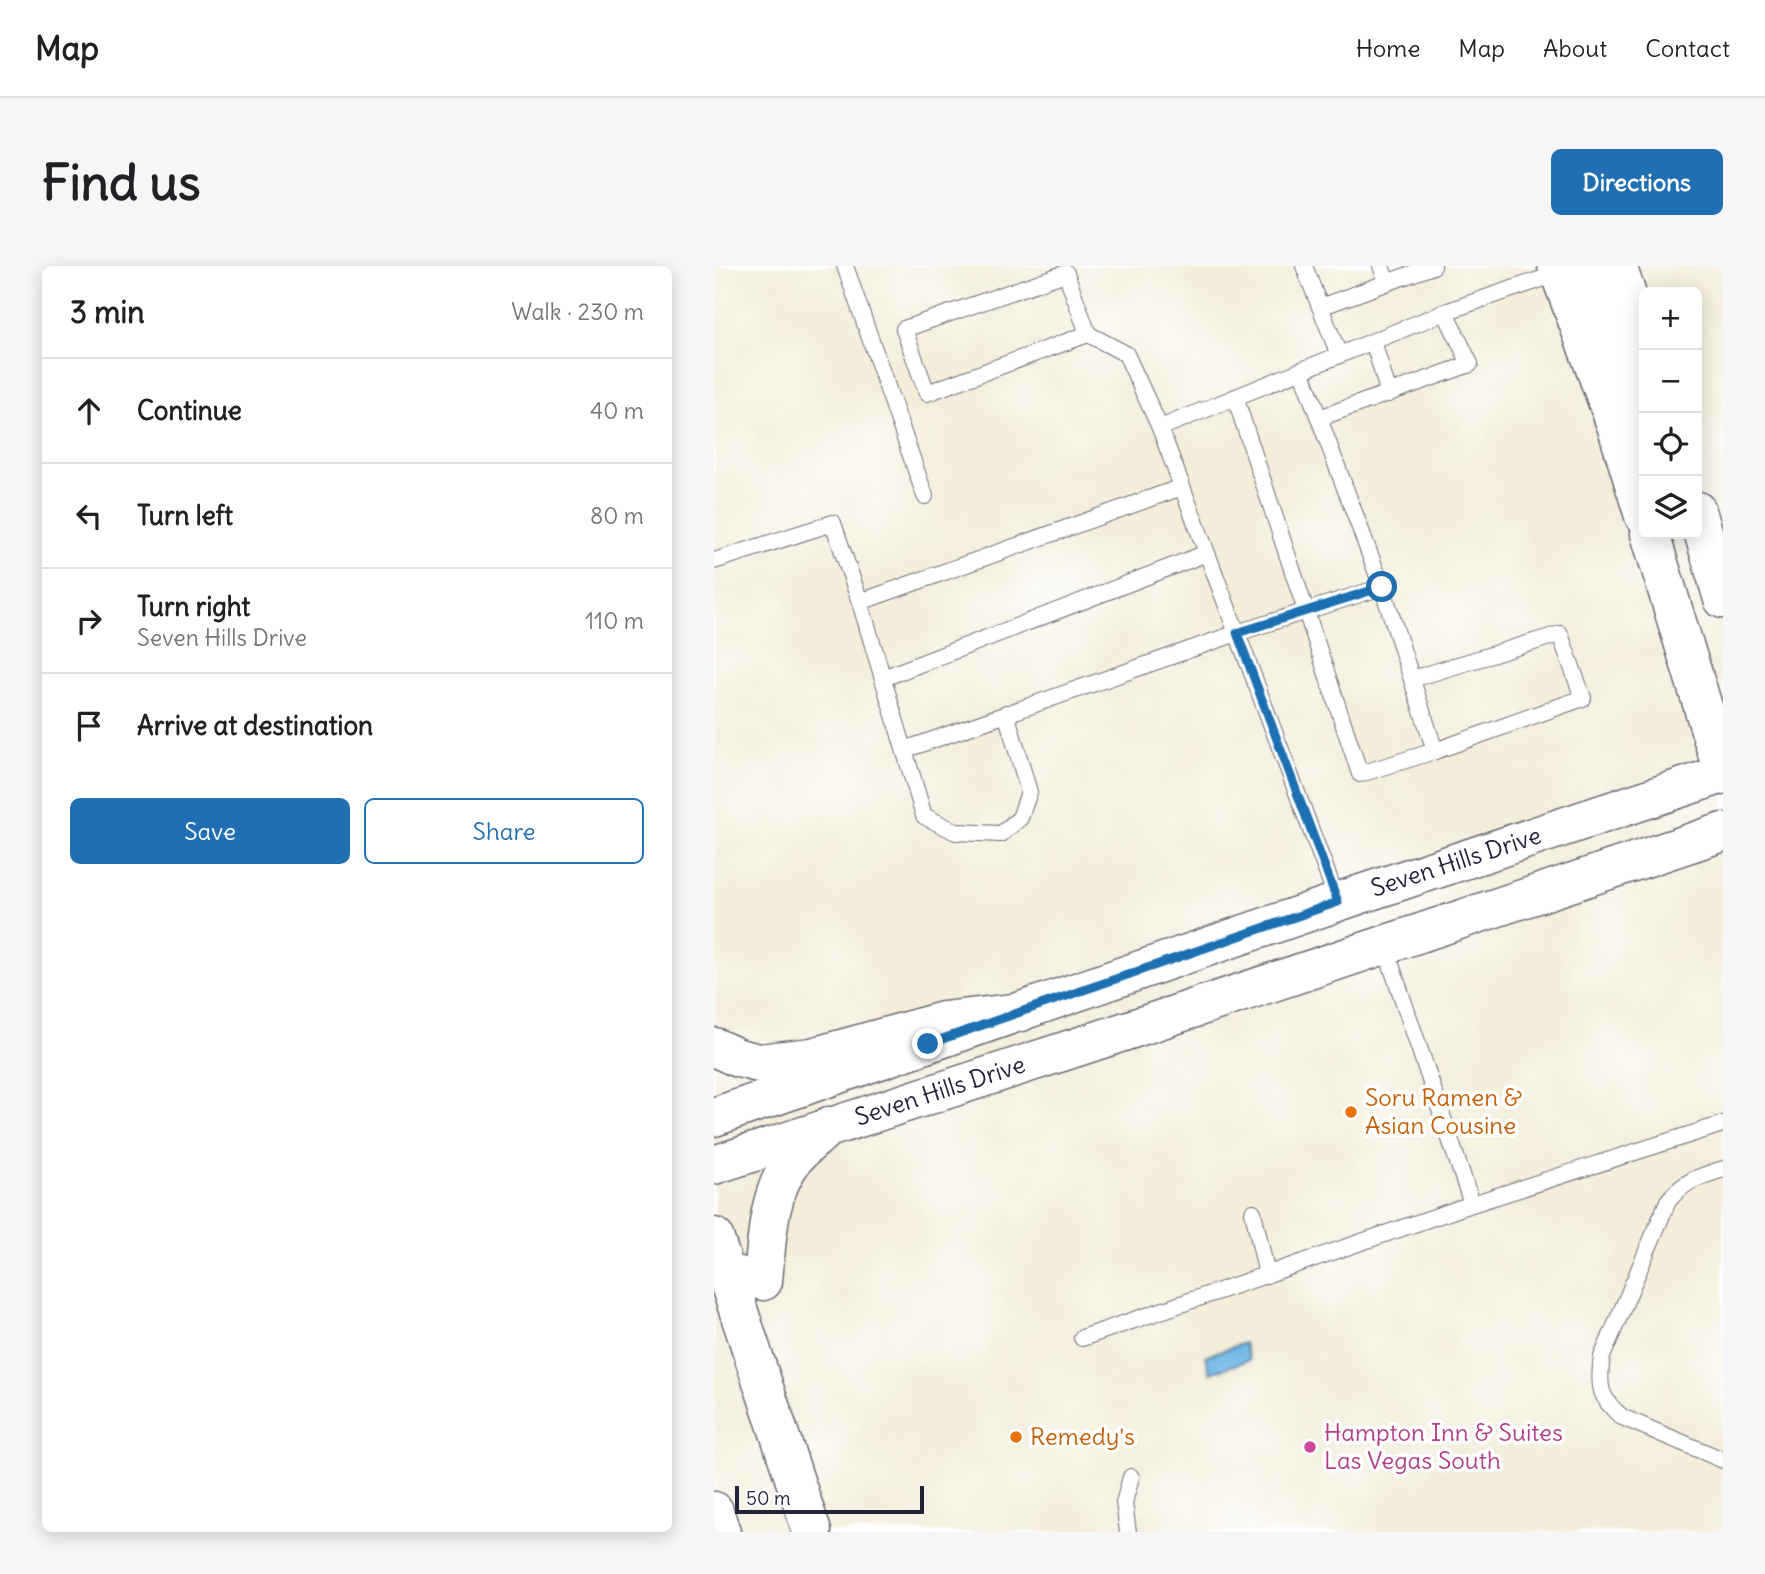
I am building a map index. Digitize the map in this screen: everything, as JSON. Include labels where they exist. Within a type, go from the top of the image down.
[{"type":"main road","points":[[1639,500],[1616,425],[1558,270],[1580,266],[1593,278],[1640,413]]},
{"type":"main road","points":[[1617,266],[1639,331]]},
{"type":"main road","points":[[1702,528],[1723,599]]},
{"type":"main road","points":[[1652,539],[1723,773]]},
{"type":"main road","name":"Seven Hills Drive","points":[[714,1117],[1338,902],[1723,773]]},
{"type":"main road","name":"Seven Hills Drive","points":[[714,1165],[1723,832]]},
{"type":"main road","points":[[714,1047],[738,1058],[759,1063],[812,1057],[943,1021],[1021,1012]]},
{"type":"main road","points":[[726,1273],[763,1281],[775,1191],[795,1158],[829,1126]]},
{"type":"main road","points":[[714,1237],[812,1532]]},
{"type":"main road","points":[[714,1511],[721,1532]]},
{"type":"lane","points":[[845,266],[925,496]]},
{"type":"lane","points":[[1304,266],[1339,355]]},
{"type":"lane","points":[[1381,266],[1387,283]]},
{"type":"lane","points":[[1320,307],[1433,266]]},
{"type":"lane","points":[[1160,428],[1445,312],[1558,270]]},
{"type":"lane","points":[[1088,334],[927,393],[904,329],[1066,273],[1088,334],[1126,355],[1160,428],[1338,902]]},
{"type":"lane","points":[[1319,418],[1470,364],[1445,312]]},
{"type":"lane","points":[[1373,341],[1389,394]]},
{"type":"lane","points":[[1301,370],[1382,587],[1435,751]]},
{"type":"lane","points":[[1235,397],[1360,774],[1435,751],[1583,698],[1560,634],[1412,679]]},
{"type":"lane","points":[[860,602],[1182,487]]},
{"type":"lane","points":[[714,561],[833,523],[860,602],[924,816],[956,832],[1001,834],[1020,818],[1029,792],[1006,713]]},
{"type":"lane","points":[[883,678],[1207,553]]},
{"type":"lane","points":[[904,750],[1237,633],[1382,587]]},
{"type":"lane","points":[[1384,944],[1472,1204]]},
{"type":"lane","points":[[1082,1338],[1472,1204],[1723,1124]]},
{"type":"lane","points":[[1723,1169],[1697,1177],[1680,1186],[1668,1201],[1606,1347],[1599,1376],[1601,1393],[1609,1406],[1622,1417],[1723,1460]]},
{"type":"lane","points":[[1253,1212],[1268,1275]]},
{"type":"lane","points":[[1128,1532],[1124,1503],[1130,1477]]},
{"type":"water","points":[[1244,1343],[1249,1360],[1210,1373],[1205,1356]]},
{"type":"place","name":"Soru Ramen & Asian Cousine","points":[[1351,1112]]},
{"type":"place","name":"Remedy's","points":[[1016,1437]]},
{"type":"place","name":"Hampton Inn & Suites Las Vegas South","points":[[1310,1447]]},
{"type":"route","points":[[928,1044],[1338,902],[1237,633],[1382,587]]}]
